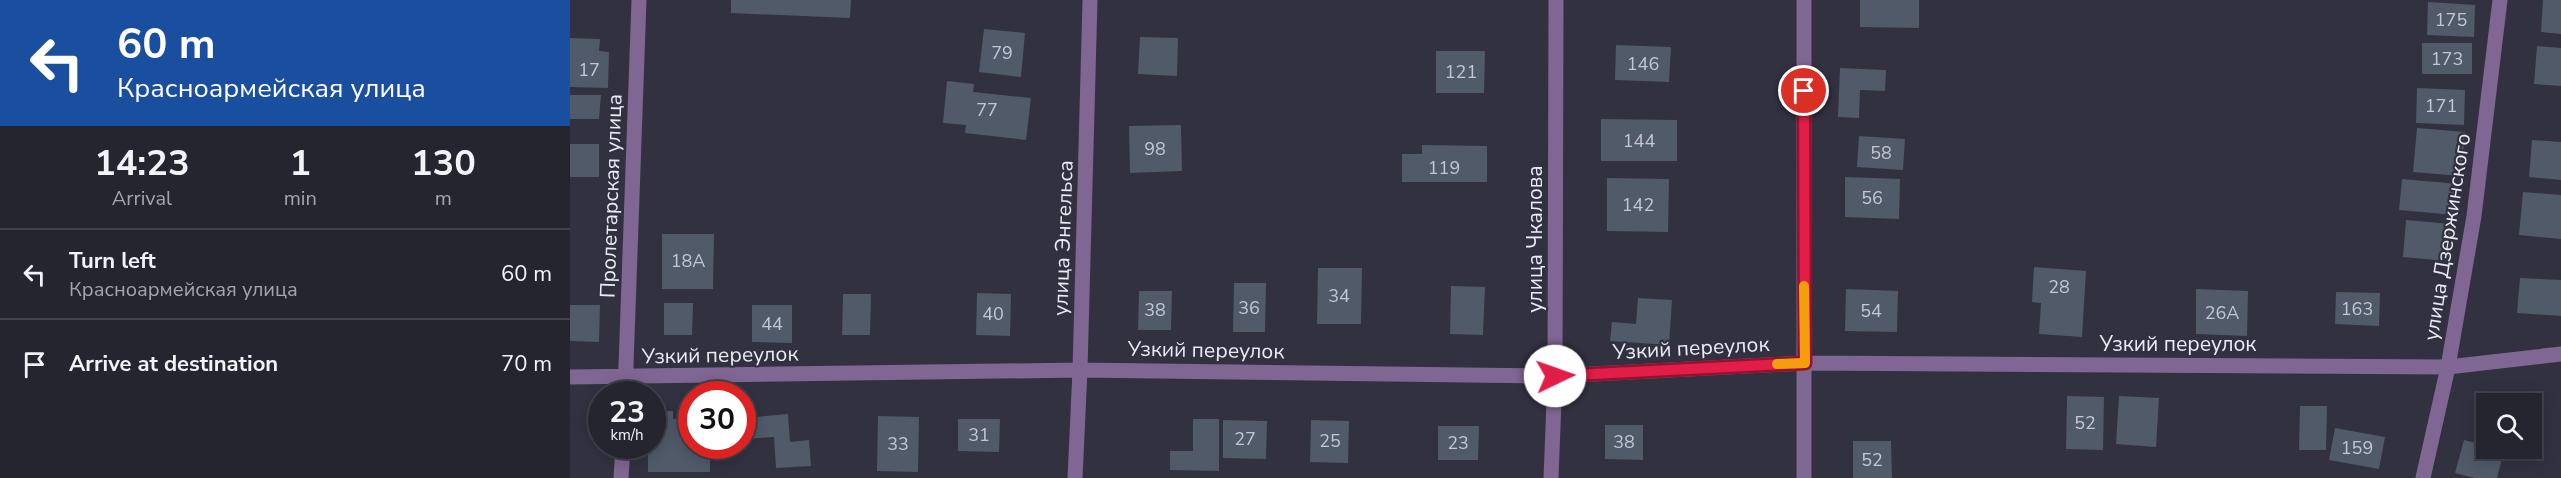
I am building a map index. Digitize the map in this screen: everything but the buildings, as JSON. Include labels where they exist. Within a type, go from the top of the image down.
[{"type":"street","name":"Пролетарская улица","points":[[626,381],[639,0]]},
{"type":"street","name":"улица Энгельса","points":[[1075,478],[1090,0]]},
{"type":"street","name":"улица Чкалова","points":[[1551,478],[1555,376],[1556,0]]},
{"type":"street","points":[[1804,0],[1804,478]]},
{"type":"street","name":"улица Дзержинского","points":[[2423,478],[2448,367],[2474,216],[2500,0]]},
{"type":"street","name":"Узкий переулок","points":[[570,377],[1080,370],[1555,376],[1805,363],[2448,367],[2561,354]]},
{"type":"street","points":[[621,478],[622,459]]},
{"type":"slow traffic","points":[[1777,364],[1805,363],[1804,286]]},
{"type":"route","points":[[1555,376],[1805,363],[1804,91]]}]
